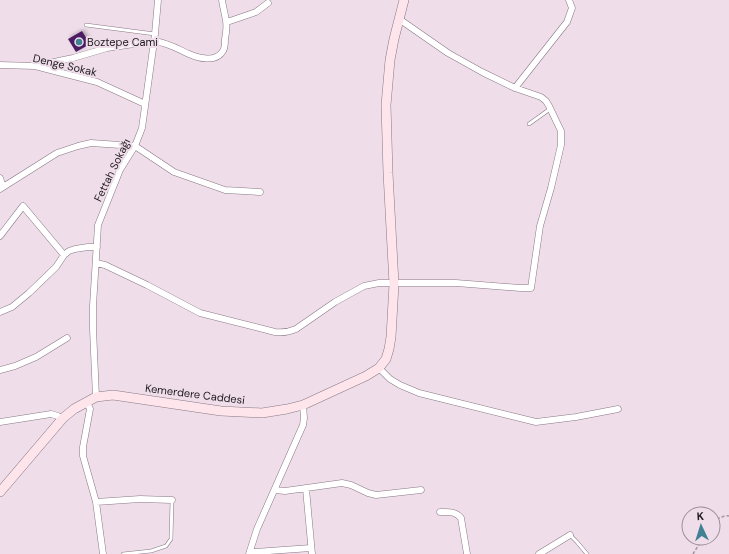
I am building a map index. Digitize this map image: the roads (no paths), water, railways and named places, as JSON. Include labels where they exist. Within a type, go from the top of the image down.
[{"type":"street","name":"Fettah Sokağı","points":[[96,397],[93,314],[98,225],[120,170],[135,146],[142,128],[155,38],[158,0]]},
{"type":"street","points":[[34,66],[155,38],[194,56],[213,58],[220,55],[223,51],[226,36],[227,22],[222,0]]},
{"type":"street","points":[[404,0],[390,60],[386,105],[394,284],[391,337],[386,359],[379,368],[390,379],[419,393],[536,422],[576,417],[618,409]]},
{"type":"street","points":[[515,88],[567,22],[572,8],[569,0]]},
{"type":"street","points":[[227,22],[256,12],[268,2]]},
{"type":"street","points":[[96,263],[105,265],[200,312],[275,332],[290,332],[335,302],[364,286],[379,283],[456,283],[531,288],[540,226],[561,145],[561,131],[550,108],[546,101],[541,97],[515,88],[482,72],[448,53],[399,19]]},
{"type":"street","name":"Denge Sokak","points":[[0,65],[34,66],[97,82],[145,104]]},
{"type":"street","points":[[0,178],[2,188],[57,153],[91,143],[135,146],[174,172],[225,190],[260,192]]},
{"type":"street","points":[[0,236],[23,206],[64,255]]},
{"type":"street","points":[[0,312],[12,307],[29,293],[56,267],[64,255],[69,251],[88,247],[97,247]]},
{"type":"street","points":[[0,370],[15,366],[36,357],[67,338]]},
{"type":"street","name":"Kemerdere Caddesi","points":[[2,487],[63,418],[74,409],[96,397],[113,395],[221,411],[262,413],[303,405],[360,379],[379,368]]},
{"type":"street","points":[[87,402],[90,409],[83,447],[96,502],[103,554]]},
{"type":"street","points":[[303,405],[304,418],[302,425],[258,529],[250,553],[311,551],[306,489]]},
{"type":"street","points":[[0,422],[51,414],[63,418]]},
{"type":"street","points":[[275,490],[285,491],[306,489],[342,483],[376,495],[421,490]]},
{"type":"street","points":[[96,502],[140,499],[172,500]]},
{"type":"street","points":[[440,512],[452,512],[461,518],[467,554]]},
{"type":"street","points":[[539,554],[570,535]]},
{"type":"lane","points":[[86,25],[155,38]]},
{"type":"lane","points":[[529,124],[550,108]]},
{"type":"lane","points":[[123,554],[151,551],[166,546],[171,539],[172,500]]},
{"type":"lane","points":[[570,535],[586,554]]},
{"type":"place","name":"Boztepe Cami","points":[[79,42]]}]
